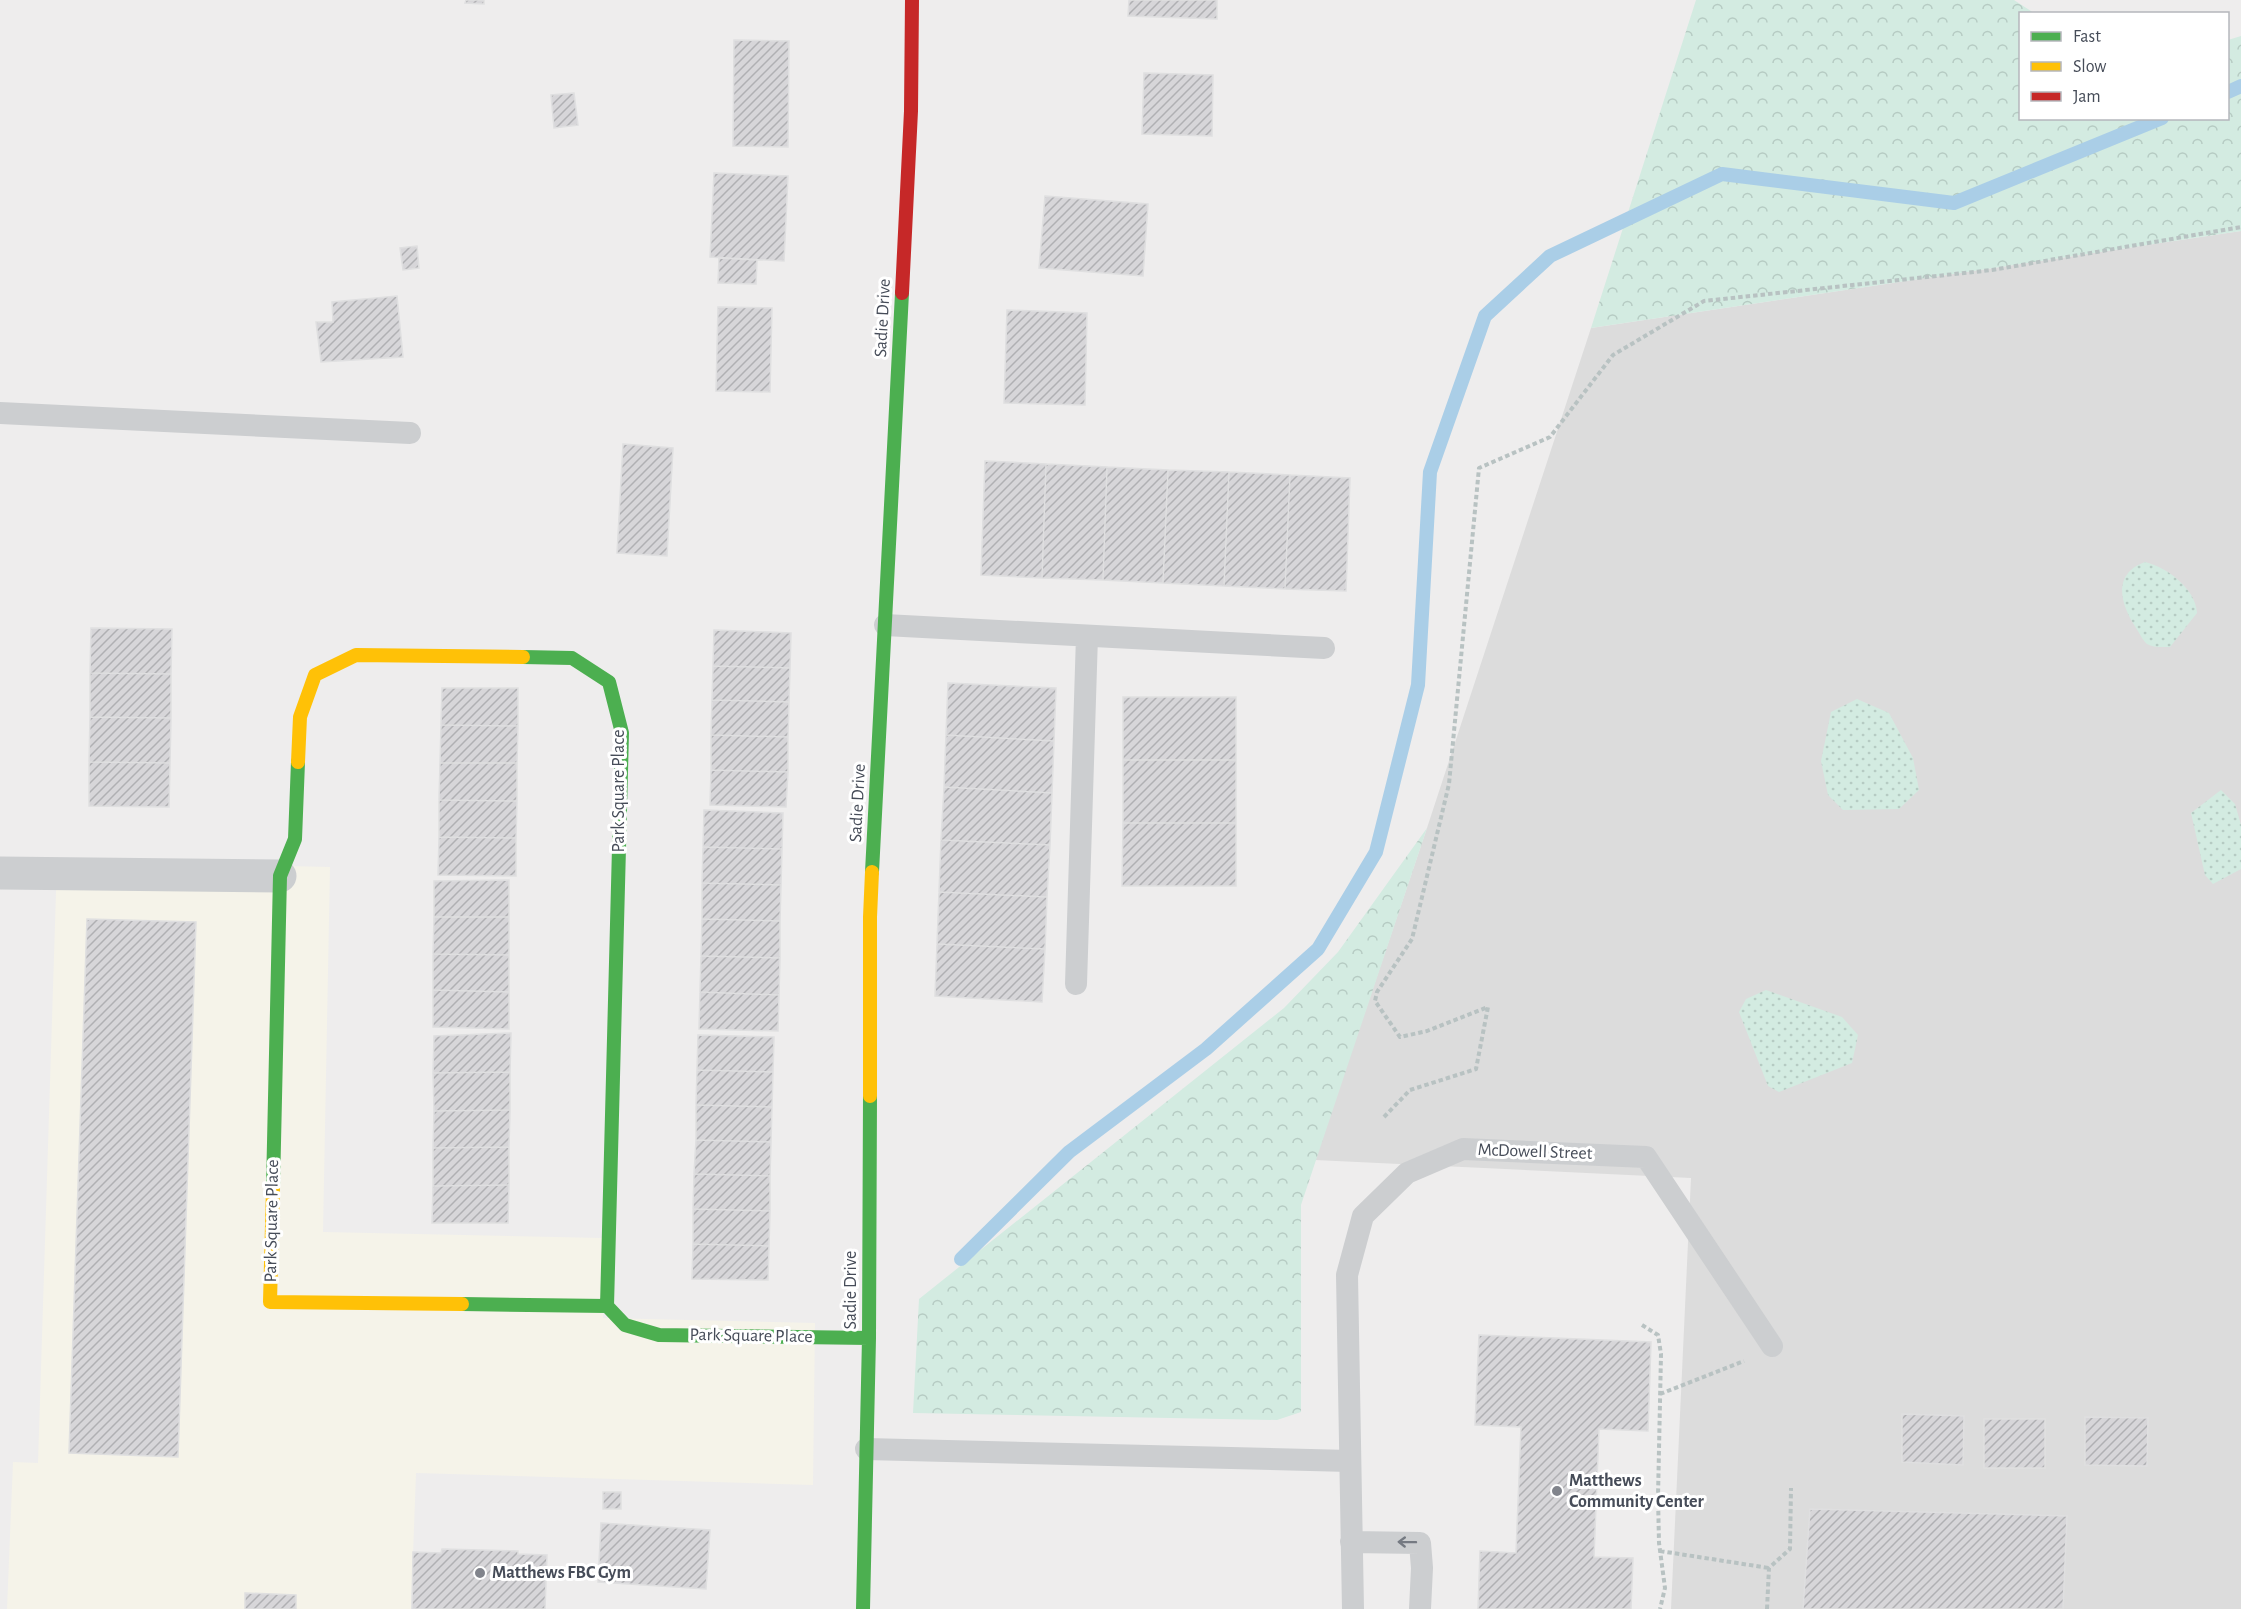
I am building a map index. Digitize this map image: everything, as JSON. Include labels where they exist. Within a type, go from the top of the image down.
[{"type":"street","name":"Sadie Drive","points":[[863,1609],[869,1338],[870,917],[911,111],[912,0]]},
{"type":"street","name":"Park Square Place","points":[[607,1306],[622,734],[609,682],[572,658],[356,655],[315,675],[300,717],[295,839],[280,876],[270,1302],[607,1306],[626,1325],[659,1335],[869,1338]]},
{"type":"street","points":[[0,873],[280,876]]},
{"type":"lane","points":[[0,413],[411,433]]},
{"type":"lane","points":[[885,625],[1324,648]]},
{"type":"lane","points":[[1076,984],[1087,636]]},
{"type":"lane","name":"McDowell Street","points":[[1353,1609],[1347,1275],[1363,1216],[1407,1173],[1463,1149],[1646,1156],[1772,1346]]},
{"type":"lane","points":[[866,1449],[1350,1461]]},
{"type":"lane","points":[[1351,1542],[1420,1543],[1422,1568],[1420,1609]]},
{"type":"path","points":[[1384,1117],[1410,1090],[1476,1069],[1488,1007],[1427,1031],[1400,1037],[1375,1001],[1377,992],[1412,939],[1449,784],[1479,468],[1550,437],[1613,355],[1704,301],[1992,270],[2241,226]]},
{"type":"path","points":[[1642,1325],[1658,1335],[1661,1354],[1658,1497],[1660,1551],[1665,1588],[1660,1609]]},
{"type":"path","points":[[1660,1394],[1744,1361]]},
{"type":"path","points":[[1767,1609],[1769,1568],[1790,1549],[1791,1488]]},
{"type":"path","points":[[1660,1551],[1769,1568]]},
{"type":"shaded area","points":[[2241,231],[2241,1609],[1671,1609],[1691,1178],[1315,1160],[1591,328]]},
{"type":"shaded area","points":[[57,861],[330,867],[323,1232],[603,1238],[603,1318],[815,1323],[813,1485],[416,1473],[411,1609],[7,1609],[13,1462],[38,1463]]},
{"type":"green space","points":[[1696,0],[2014,0],[2032,12],[2019,12],[2019,120],[2229,120],[2229,40],[2241,36],[2241,231],[1591,328]]},
{"type":"green space","points":[[2145,562],[2179,580],[2192,596],[2195,604],[2197,613],[2170,647],[2155,647],[2146,643],[2130,619],[2123,600],[2123,582],[2127,574],[2134,567]]},
{"type":"green space","points":[[1857,699],[1889,713],[1913,758],[1919,790],[1899,809],[1843,810],[1828,795],[1821,761],[1831,712]]},
{"type":"green space","points":[[2221,790],[2235,804],[2241,825],[2241,869],[2213,884],[2205,875],[2191,813]]},
{"type":"green space","points":[[1427,828],[1301,1205],[1301,1412],[1277,1420],[913,1413],[919,1299],[1284,1008],[1338,952]]},
{"type":"green space","points":[[1766,990],[1842,1017],[1858,1035],[1852,1063],[1779,1092],[1768,1086],[1739,1012],[1746,999]]},
{"type":"building","points":[[466,0],[484,0],[484,4],[465,3]]},
{"type":"building","points":[[1129,0],[1217,0],[1217,19],[1128,16]]},
{"type":"building","points":[[734,40],[789,41],[788,147],[733,146]]},
{"type":"building","points":[[1144,73],[1213,75],[1212,136],[1142,134]]},
{"type":"building","points":[[574,93],[578,125],[554,128],[551,95]]},
{"type":"building","points":[[714,173],[788,176],[784,261],[710,257]]},
{"type":"building","points":[[1045,196],[1148,204],[1143,276],[1039,268]]},
{"type":"building","points":[[417,246],[419,268],[403,270],[400,248]]},
{"type":"building","points":[[719,258],[757,260],[756,284],[718,283]]},
{"type":"building","points":[[397,296],[403,357],[321,362],[316,322],[333,322],[332,302]]},
{"type":"building","points":[[718,307],[772,308],[770,392],[716,391]]},
{"type":"building","points":[[1007,310],[1087,313],[1085,405],[1004,403]]},
{"type":"building","points":[[623,444],[673,448],[667,556],[617,553]]},
{"type":"building","points":[[985,461],[1046,464],[1042,578],[981,575]]},
{"type":"building","points":[[1046,464],[1107,467],[1103,580],[1042,578]]},
{"type":"building","points":[[1107,467],[1168,470],[1163,583],[1103,580]]},
{"type":"building","points":[[1168,470],[1229,472],[1224,586],[1163,583]]},
{"type":"building","points":[[1229,472],[1290,475],[1285,589],[1224,586]]},
{"type":"building","points":[[1290,475],[1350,478],[1346,591],[1285,589]]},
{"type":"building","points":[[91,628],[172,629],[171,674],[90,673]]},
{"type":"building","points":[[714,630],[791,633],[790,668],[713,666]]},
{"type":"building","points":[[713,666],[790,668],[789,702],[712,700]]},
{"type":"building","points":[[90,673],[171,674],[171,718],[90,717]]},
{"type":"building","points":[[948,683],[1056,688],[1054,741],[946,735]]},
{"type":"building","points":[[442,688],[518,688],[518,726],[441,725]]},
{"type":"building","points":[[1123,697],[1236,697],[1236,760],[1123,760]]},
{"type":"building","points":[[712,700],[789,702],[788,737],[711,735]]},
{"type":"building","points":[[90,717],[171,718],[170,763],[89,762]]},
{"type":"building","points":[[441,725],[518,726],[517,763],[440,763]]},
{"type":"building","points":[[711,735],[788,737],[788,772],[711,770]]},
{"type":"building","points":[[946,735],[1054,741],[1052,793],[944,787]]},
{"type":"building","points":[[1123,760],[1236,760],[1236,823],[1123,823]]},
{"type":"building","points":[[89,762],[170,763],[169,807],[89,806]]},
{"type":"building","points":[[440,763],[517,763],[517,801],[439,800]]},
{"type":"building","points":[[711,770],[788,772],[786,807],[710,805]]},
{"type":"building","points":[[944,787],[1052,793],[1050,845],[941,840]]},
{"type":"building","points":[[439,800],[517,801],[516,838],[439,837]]},
{"type":"building","points":[[704,810],[783,813],[782,849],[703,847]]},
{"type":"building","points":[[1123,823],[1236,823],[1236,886],[1122,886]]},
{"type":"building","points":[[439,837],[516,838],[516,876],[438,875]]},
{"type":"building","points":[[941,840],[1050,845],[1047,897],[939,892]]},
{"type":"building","points":[[703,847],[782,849],[781,885],[702,883]]},
{"type":"building","points":[[509,880],[509,917],[434,917],[434,881]]},
{"type":"building","points":[[702,883],[781,885],[780,921],[702,919]]},
{"type":"building","points":[[939,892],[1047,897],[1045,949],[937,944]]},
{"type":"building","points":[[434,917],[509,917],[509,955],[433,954]]},
{"type":"building","points":[[87,919],[196,922],[178,1457],[69,1453]]},
{"type":"building","points":[[702,919],[780,921],[780,958],[701,956]]},
{"type":"building","points":[[937,944],[1045,949],[1042,1002],[935,996]]},
{"type":"building","points":[[433,954],[509,955],[509,992],[433,990]]},
{"type":"building","points":[[701,956],[780,958],[779,995],[700,992]]},
{"type":"building","points":[[433,990],[509,992],[509,1029],[433,1027]]},
{"type":"building","points":[[700,992],[779,995],[778,1031],[699,1029]]},
{"type":"building","points":[[511,1033],[510,1072],[433,1073],[434,1036]]},
{"type":"building","points":[[698,1035],[774,1037],[773,1072],[697,1070]]},
{"type":"building","points":[[697,1070],[773,1072],[772,1107],[696,1105]]},
{"type":"building","points":[[510,1072],[510,1110],[434,1111],[433,1073]]},
{"type":"building","points":[[696,1105],[772,1107],[771,1142],[696,1140]]},
{"type":"building","points":[[510,1110],[509,1147],[433,1148],[434,1111]]},
{"type":"building","points":[[696,1140],[771,1142],[770,1176],[694,1174]]},
{"type":"building","points":[[509,1147],[509,1185],[433,1186],[433,1148]]},
{"type":"building","points":[[694,1174],[770,1176],[770,1211],[693,1209]]},
{"type":"building","points":[[509,1185],[508,1223],[432,1223],[433,1186]]},
{"type":"building","points":[[693,1209],[770,1211],[769,1246],[693,1244]]},
{"type":"building","points":[[693,1244],[769,1246],[768,1280],[692,1279]]},
{"type":"building","name":"Matthews Community Center","points":[[1479,1335],[1651,1342],[1648,1431],[1599,1429],[1594,1557],[1633,1558],[1631,1609],[1478,1609],[1480,1551],[1516,1553],[1521,1427],[1475,1425]]},
{"type":"building","points":[[1902,1414],[1964,1416],[1963,1465],[1902,1462]]},
{"type":"building","points":[[2085,1417],[2148,1418],[2147,1466],[2085,1465]]},
{"type":"building","points":[[1984,1419],[2045,1419],[2045,1468],[1984,1468]]},
{"type":"building","points":[[603,1492],[621,1492],[621,1509],[603,1509]]},
{"type":"building","points":[[1810,1509],[2067,1516],[2063,1609],[1803,1609]]},
{"type":"building","points":[[601,1523],[710,1530],[706,1589],[598,1582]]},
{"type":"building","name":"Matthews FBC Gym","points":[[442,1549],[518,1551],[518,1554],[547,1555],[545,1609],[412,1609],[413,1552],[441,1553]]},
{"type":"building","points":[[245,1593],[296,1595],[296,1609],[245,1609]]},
{"type":"waterway","points":[[2229,92],[2241,86]]},
{"type":"waterway","points":[[961,1259],[1069,1152],[1206,1049],[1318,949],[1376,852],[1418,685],[1430,472],[1485,316],[1550,256],[1722,174],[1954,203],[2157,120]]},
{"type":"traffic: fast","points":[[872,872],[902,293]]},
{"type":"traffic: fast","points":[[523,657],[572,658],[609,682],[622,733],[607,1306]]},
{"type":"traffic: fast","points":[[273,1187],[280,876],[295,839],[298,762]]},
{"type":"traffic: fast","points":[[863,1609],[869,1338],[870,1096]]},
{"type":"traffic: fast","points":[[462,1304],[607,1306],[625,1325],[659,1335],[869,1338]]},
{"type":"traffic: slow","points":[[298,762],[300,717],[315,675],[356,655],[523,657]]},
{"type":"traffic: slow","points":[[870,1096],[872,872]]},
{"type":"traffic: slow","points":[[273,1187],[270,1302],[462,1304]]},
{"type":"traffic: jam","points":[[902,293],[911,111],[912,0]]},
{"type":"place","name":"Matthews Community Center","points":[[1557,1491]]},
{"type":"place","name":"Matthews FBC Gym","points":[[480,1573]]}]
